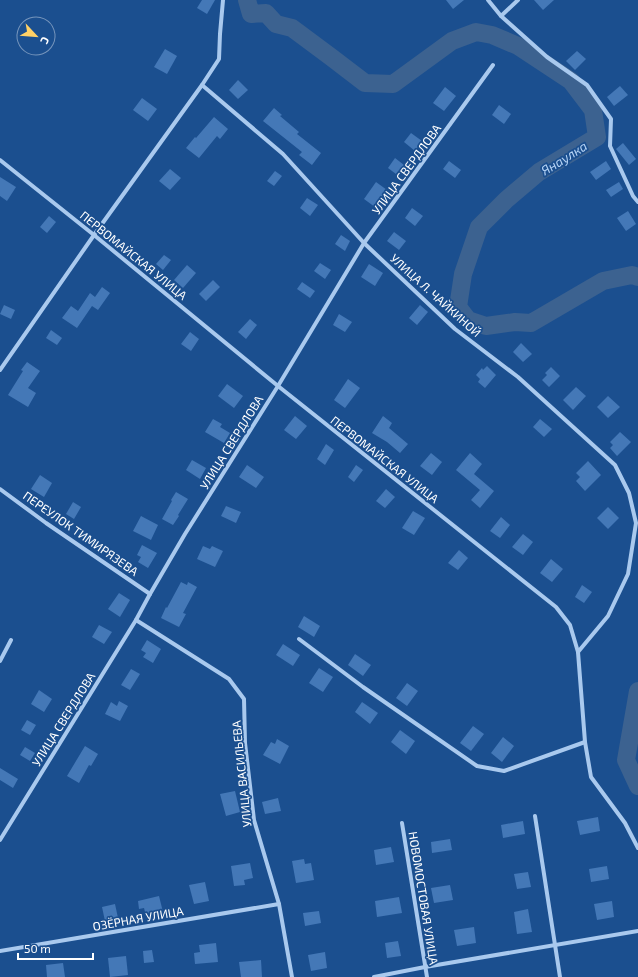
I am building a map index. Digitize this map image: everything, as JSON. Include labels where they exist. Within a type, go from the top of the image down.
[{"type":"street","points":[[0,370],[219,59],[223,0]]},
{"type":"street","points":[[488,0],[500,16],[548,57],[587,85],[611,119],[610,146],[633,196],[638,202]]},
{"type":"street","points":[[500,16],[518,0]]},
{"type":"street","name":"УЛИЦА СВЕРДЛОВА","points":[[0,840],[136,620],[185,534],[278,386],[364,243],[493,65]]},
{"type":"street","name":"УЛИЦА Л. ЧАЙКИНОЙ","points":[[202,85],[283,154],[364,243],[455,329],[518,376],[615,464],[630,493],[636,523],[628,574],[608,616],[578,652]]},
{"type":"street","name":"ПЕРВОМАЙСКАЯ УЛИЦА","points":[[0,160],[278,386],[556,607],[570,625],[578,652],[585,742],[591,777],[625,823],[638,848]]},
{"type":"street","name":"ПЕРЕУЛОК ТИМИРЯЗЕВА","points":[[0,489],[46,523],[150,594]]},
{"type":"street","name":"УЛИЦА ВАСИЛЬЕВА","points":[[136,620],[229,679],[244,699],[245,743],[254,820],[279,904],[292,977]]},
{"type":"street","points":[[299,639],[363,687],[477,766],[504,770],[585,742]]},
{"type":"street","points":[[0,661],[11,640]]},
{"type":"street","points":[[535,816],[560,977]]},
{"type":"street","name":"НОВОМОСТОВАЯ УЛИЦА","points":[[402,823],[427,977]]},
{"type":"street","name":"ОЗЁРНАЯ УЛИЦА","points":[[0,951],[279,904]]},
{"type":"street","points":[[374,977],[638,931]]},
{"type":"building","points":[[202,0],[215,0],[207,14],[197,8]]},
{"type":"building","points":[[446,0],[464,0],[453,9]]},
{"type":"building","points":[[534,0],[554,0],[543,10]]},
{"type":"building","points":[[165,49],[177,56],[167,74],[154,67]]},
{"type":"building","points":[[577,51],[586,59],[575,70],[566,61]]},
{"type":"building","points":[[238,80],[248,90],[238,99],[229,90]]},
{"type":"building","points":[[620,86],[628,95],[614,106],[607,97]]},
{"type":"building","points":[[445,87],[456,96],[444,111],[433,103]]},
{"type":"building","points":[[142,98],[157,109],[148,121],[133,110]]},
{"type":"building","points":[[499,105],[511,114],[504,124],[492,115]]},
{"type":"building","points":[[274,108],[282,115],[280,116],[299,132],[297,134],[321,153],[312,165],[299,155],[302,152],[263,121]]},
{"type":"building","points":[[214,117],[228,129],[220,139],[217,136],[199,158],[186,148]]},
{"type":"building","points":[[411,133],[422,141],[415,151],[404,142]]},
{"type":"building","points":[[623,143],[636,159],[629,165],[616,149]]},
{"type":"building","points":[[395,158],[404,165],[396,174],[388,168]]},
{"type":"building","points":[[449,161],[461,170],[455,178],[443,169]]},
{"type":"building","points":[[606,161],[611,169],[596,180],[590,172]]},
{"type":"building","points":[[170,169],[181,178],[170,190],[159,181]]},
{"type":"building","points":[[275,171],[282,176],[274,186],[267,181]]},
{"type":"building","points":[[0,177],[16,187],[7,201],[0,196]]},
{"type":"building","points":[[376,182],[387,190],[375,207],[364,199]]},
{"type":"building","points":[[619,182],[623,189],[611,197],[606,190]]},
{"type":"building","points":[[307,198],[318,205],[310,216],[300,208]]},
{"type":"building","points":[[412,208],[423,216],[415,226],[405,218]]},
{"type":"building","points":[[628,211],[636,224],[626,231],[617,218]]},
{"type":"building","points":[[49,216],[56,222],[47,233],[40,227]]},
{"type":"building","points":[[394,232],[406,241],[399,250],[387,241]]},
{"type":"building","points":[[341,235],[350,241],[345,251],[335,244]]},
{"type":"building","points":[[164,255],[171,260],[163,270],[156,264]]},
{"type":"building","points":[[320,263],[331,270],[325,279],[314,271]]},
{"type":"building","points":[[369,264],[383,273],[375,286],[361,277]]},
{"type":"building","points":[[187,265],[196,273],[183,288],[174,280]]},
{"type":"building","points":[[213,280],[220,287],[206,301],[199,294]]},
{"type":"building","points":[[302,282],[315,291],[310,298],[297,289]]},
{"type":"building","points":[[102,287],[110,293],[98,310],[92,306],[77,328],[62,318],[71,306],[78,311],[90,293],[95,297]]},
{"type":"building","points":[[4,305],[15,310],[11,319],[0,314]]},
{"type":"building","points":[[420,305],[428,312],[417,325],[409,318]]},
{"type":"building","points":[[339,314],[352,322],[345,332],[333,325]]},
{"type":"building","points":[[250,319],[257,325],[246,339],[238,332]]},
{"type":"building","points":[[51,330],[62,338],[57,345],[46,338]]},
{"type":"building","points":[[190,332],[199,339],[191,351],[181,344]]},
{"type":"building","points":[[521,343],[532,354],[523,362],[513,352]]},
{"type":"building","points":[[27,362],[40,371],[28,388],[36,393],[28,407],[8,395],[23,371],[21,370]]},
{"type":"building","points":[[487,366],[496,375],[485,388],[478,382],[480,379],[476,375],[482,368],[483,370]]},
{"type":"building","points":[[551,367],[560,376],[549,387],[542,380],[547,375],[545,373]]},
{"type":"building","points":[[348,379],[360,388],[345,408],[334,400]]},
{"type":"building","points":[[227,384],[243,396],[234,408],[218,396]]},
{"type":"building","points":[[576,387],[586,396],[573,410],[563,400]]},
{"type":"building","points":[[608,396],[620,407],[608,418],[597,407]]},
{"type":"building","points":[[295,416],[307,426],[296,439],[284,430]]},
{"type":"building","points":[[383,416],[392,423],[389,428],[408,444],[400,453],[387,442],[372,433]]},
{"type":"building","points":[[213,419],[222,424],[220,427],[230,433],[224,443],[205,432]]},
{"type":"building","points":[[540,419],[552,429],[544,437],[533,427]]},
{"type":"building","points":[[620,432],[631,442],[617,456],[610,448],[613,445],[610,442]]},
{"type":"building","points":[[326,444],[334,450],[325,465],[317,459]]},
{"type":"building","points":[[431,453],[442,462],[432,475],[420,466]]},
{"type":"building","points":[[470,453],[482,464],[474,474],[494,491],[480,508],[471,500],[480,490],[456,470]]},
{"type":"building","points":[[192,460],[206,468],[200,479],[186,470]]},
{"type":"building","points":[[588,461],[601,475],[585,491],[576,481],[580,477],[576,473]]},
{"type":"building","points":[[247,465],[264,477],[256,488],[239,477]]},
{"type":"building","points":[[356,465],[363,470],[354,482],[348,477]]},
{"type":"building","points":[[40,475],[52,483],[44,497],[31,489]]},
{"type":"building","points":[[386,489],[395,497],[385,508],[376,501]]},
{"type":"building","points":[[176,492],[188,499],[173,525],[162,519]]},
{"type":"building","points":[[73,502],[81,507],[74,519],[66,514]]},
{"type":"building","points":[[226,506],[241,512],[236,523],[221,516]]},
{"type":"building","points":[[608,507],[619,518],[608,529],[597,518]]},
{"type":"building","points":[[413,511],[425,518],[414,535],[402,528]]},
{"type":"building","points":[[141,516],[158,525],[151,540],[133,531]]},
{"type":"building","points":[[501,517],[510,525],[500,538],[490,531]]},
{"type":"building","points":[[523,534],[533,542],[523,555],[512,547]]},
{"type":"building","points":[[142,545],[157,553],[148,568],[138,562],[141,557],[137,555]]},
{"type":"building","points":[[203,546],[210,549],[212,546],[223,551],[215,567],[197,559]]},
{"type":"building","points":[[459,550],[468,558],[458,570],[448,563]]},
{"type":"building","points":[[551,559],[563,569],[552,582],[540,573]]},
{"type":"building","points":[[181,582],[187,585],[188,582],[197,587],[183,613],[186,614],[179,627],[161,618]]},
{"type":"building","points":[[582,585],[592,592],[584,603],[575,597]]},
{"type":"building","points":[[119,593],[130,600],[120,617],[108,609]]},
{"type":"building","points":[[304,616],[320,626],[314,637],[298,627]]},
{"type":"building","points":[[99,625],[112,632],[104,644],[92,637]]},
{"type":"building","points":[[147,640],[161,649],[153,663],[143,657],[146,653],[141,650]]},
{"type":"building","points":[[283,644],[300,655],[293,666],[276,655]]},
{"type":"building","points":[[355,654],[371,665],[363,676],[348,665]]},
{"type":"building","points":[[319,668],[333,677],[323,692],[309,683]]},
{"type":"building","points":[[131,669],[140,674],[130,690],[121,685]]},
{"type":"building","points":[[407,683],[418,691],[407,706],[396,698]]},
{"type":"building","points":[[39,690],[52,699],[44,712],[31,704]]},
{"type":"building","points":[[119,701],[128,706],[120,721],[105,714],[111,702],[117,706]]},
{"type":"building","points":[[362,702],[378,713],[370,724],[355,712]]},
{"type":"building","points":[[27,720],[36,725],[30,735],[21,730]]},
{"type":"building","points":[[473,726],[484,734],[471,751],[460,743]]},
{"type":"building","points":[[400,730],[415,741],[406,754],[391,742]]},
{"type":"building","points":[[503,737],[514,746],[502,762],[491,753]]},
{"type":"building","points":[[277,739],[289,746],[280,764],[263,755],[271,742],[275,744]]},
{"type":"building","points":[[85,746],[98,754],[91,766],[89,765],[79,783],[67,776]]},
{"type":"building","points":[[25,747],[35,753],[30,761],[20,755]]},
{"type":"building","points":[[0,768],[18,779],[13,788],[0,780]]},
{"type":"building","points":[[235,791],[240,812],[226,816],[220,794]]},
{"type":"building","points":[[278,798],[281,811],[265,814],[262,802]]},
{"type":"building","points":[[598,817],[600,831],[580,835],[577,821]]},
{"type":"building","points":[[523,821],[525,834],[503,838],[501,825]]},
{"type":"building","points":[[450,839],[452,850],[432,853],[431,842]]},
{"type":"building","points":[[391,847],[394,862],[376,865],[374,850]]},
{"type":"building","points":[[304,859],[305,864],[311,863],[314,880],[296,883],[292,861]]},
{"type":"building","points":[[250,863],[253,878],[244,880],[245,885],[234,886],[231,866]]},
{"type":"building","points":[[607,866],[609,879],[591,882],[589,869]]},
{"type":"building","points":[[528,872],[531,887],[517,889],[514,874]]},
{"type":"building","points":[[205,882],[209,901],[194,904],[189,885]]},
{"type":"building","points":[[450,885],[453,900],[434,903],[431,888]]},
{"type":"building","points":[[159,896],[163,912],[146,916],[144,908],[139,909],[138,901]]},
{"type":"building","points":[[399,897],[402,913],[377,917],[375,901]]},
{"type":"building","points":[[612,901],[614,917],[597,920],[594,904]]},
{"type":"building","points":[[115,904],[118,918],[105,921],[102,907]]},
{"type":"building","points":[[528,909],[532,932],[517,934],[514,912]]},
{"type":"building","points":[[319,911],[321,923],[305,926],[303,913]]},
{"type":"building","points":[[474,927],[476,943],[457,946],[454,930]]},
{"type":"building","points":[[398,941],[401,956],[387,958],[385,943]]},
{"type":"building","points":[[216,943],[218,962],[195,964],[194,953],[200,952],[199,945]]},
{"type":"building","points":[[152,950],[154,962],[144,963],[143,951]]},
{"type":"building","points":[[325,952],[327,968],[311,971],[308,955]]},
{"type":"building","points":[[126,956],[128,975],[110,977],[108,958]]},
{"type":"building","points":[[261,960],[262,977],[241,977],[239,962]]},
{"type":"building","points":[[63,963],[65,977],[47,977],[46,965]]},
{"type":"waterway","name":"Янаулка","points":[[247,0],[251,14],[266,13],[276,24],[292,28],[365,83],[393,84],[452,41],[476,32],[492,35],[518,46],[571,81],[593,110],[597,137],[539,172],[506,200],[479,227],[463,274],[458,307],[468,320],[486,326],[515,322],[531,323],[603,281],[632,275],[638,277]]},
{"type":"waterway","name":"Янаулка","points":[[638,691],[626,760],[638,786]]}]
